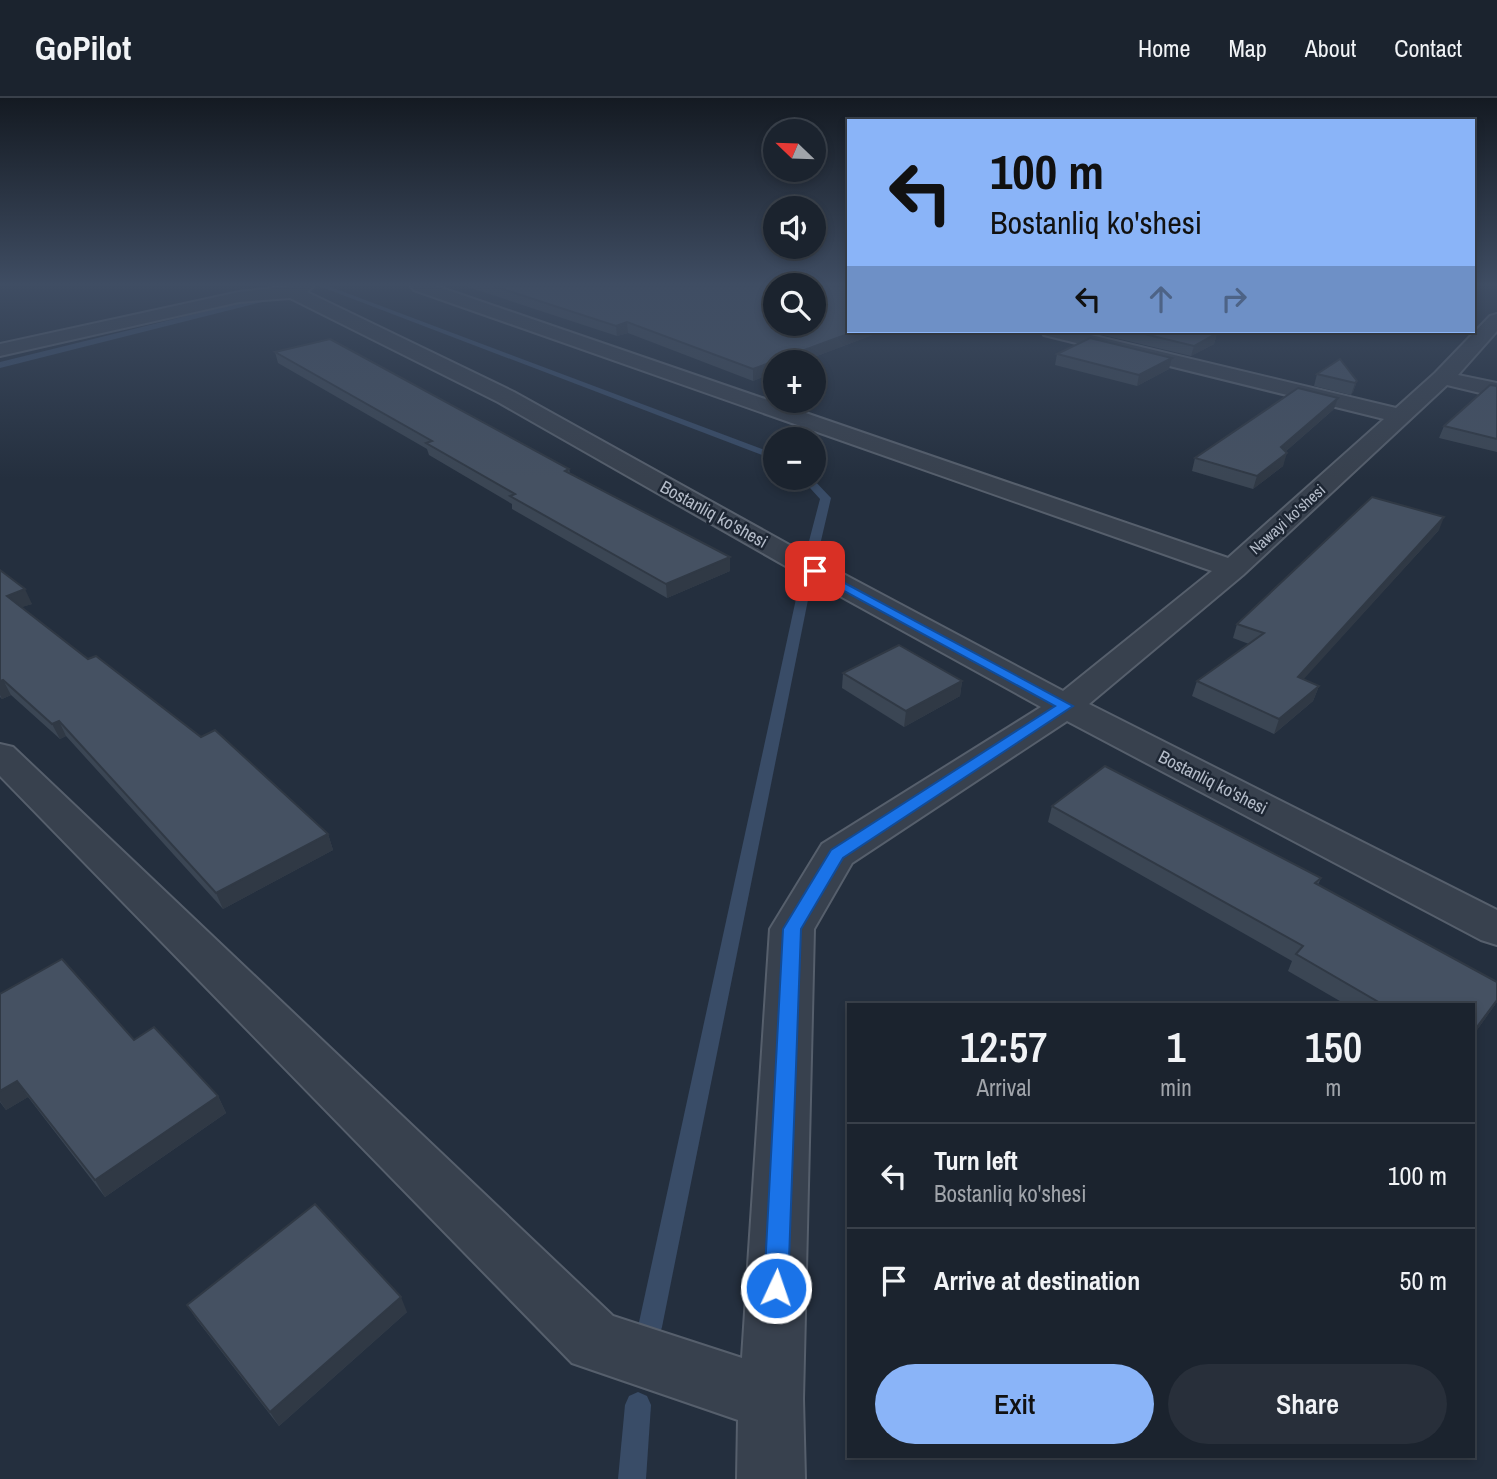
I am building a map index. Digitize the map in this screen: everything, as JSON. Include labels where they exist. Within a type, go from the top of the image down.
[{"type":"street","name":"Bostanliq ko'shesi","points":[[415,350],[506,397],[792,558],[1066,706],[1497,929]]},
{"type":"street","points":[[605,350],[1233,569]]},
{"type":"street","points":[[1131,350],[1400,416]]},
{"type":"street","name":"Nawayi ko'shesi","points":[[771,1479],[771,1399],[792,929],[837,854],[1066,706],[1233,569],[1443,378],[1464,350]]},
{"type":"street","points":[[1443,378],[1497,390]]},
{"type":"street","points":[[0,755],[594,1341],[771,1399]]},
{"type":"building","points":[[351,350],[569,469],[565,471],[730,557],[666,584],[510,496],[515,494],[426,443],[432,441],[275,352]]},
{"type":"building","points":[[703,350],[763,350],[763,365],[753,369]]},
{"type":"building","points":[[1064,350],[1141,350],[1172,358],[1139,375],[1057,354]]},
{"type":"building","points":[[1340,359],[1357,381],[1355,383],[1317,374]]},
{"type":"building","points":[[1490,385],[1497,386],[1497,439],[1444,426]]},
{"type":"building","points":[[1298,388],[1338,398],[1281,447],[1287,453],[1257,476],[1195,458]]},
{"type":"building","points":[[1372,497],[1444,517],[1298,677],[1319,686],[1279,719],[1197,681],[1264,633],[1237,624]]},
{"type":"building","points":[[0,570],[25,589],[7,596],[88,659],[96,656],[201,737],[215,730],[328,834],[216,893],[59,721],[52,724],[3,680],[0,681]]},
{"type":"building","points":[[899,645],[962,681],[906,711],[843,673]]},
{"type":"building","points":[[1105,766],[1321,878],[1315,883],[1497,982],[1497,1000],[1475,1030],[1475,1003],[1380,1003],[1296,954],[1303,946],[1052,806]]},
{"type":"building","points":[[62,959],[134,1040],[154,1027],[218,1096],[95,1180],[17,1081],[0,1091],[0,994]]},
{"type":"building","points":[[315,1204],[401,1297],[270,1412],[187,1305]]},
{"type":"waterway","points":[[0,365],[58,350]]},
{"type":"waterway","points":[[493,350],[763,452]]},
{"type":"waterway","points":[[814,545],[826,498],[818,490]]},
{"type":"waterway","points":[[650,1327],[805,585]]},
{"type":"waterway","points":[[632,1479],[638,1405]]},
{"type":"route","points":[[776,1288],[792,929],[837,854],[1066,706],[815,571]]}]
